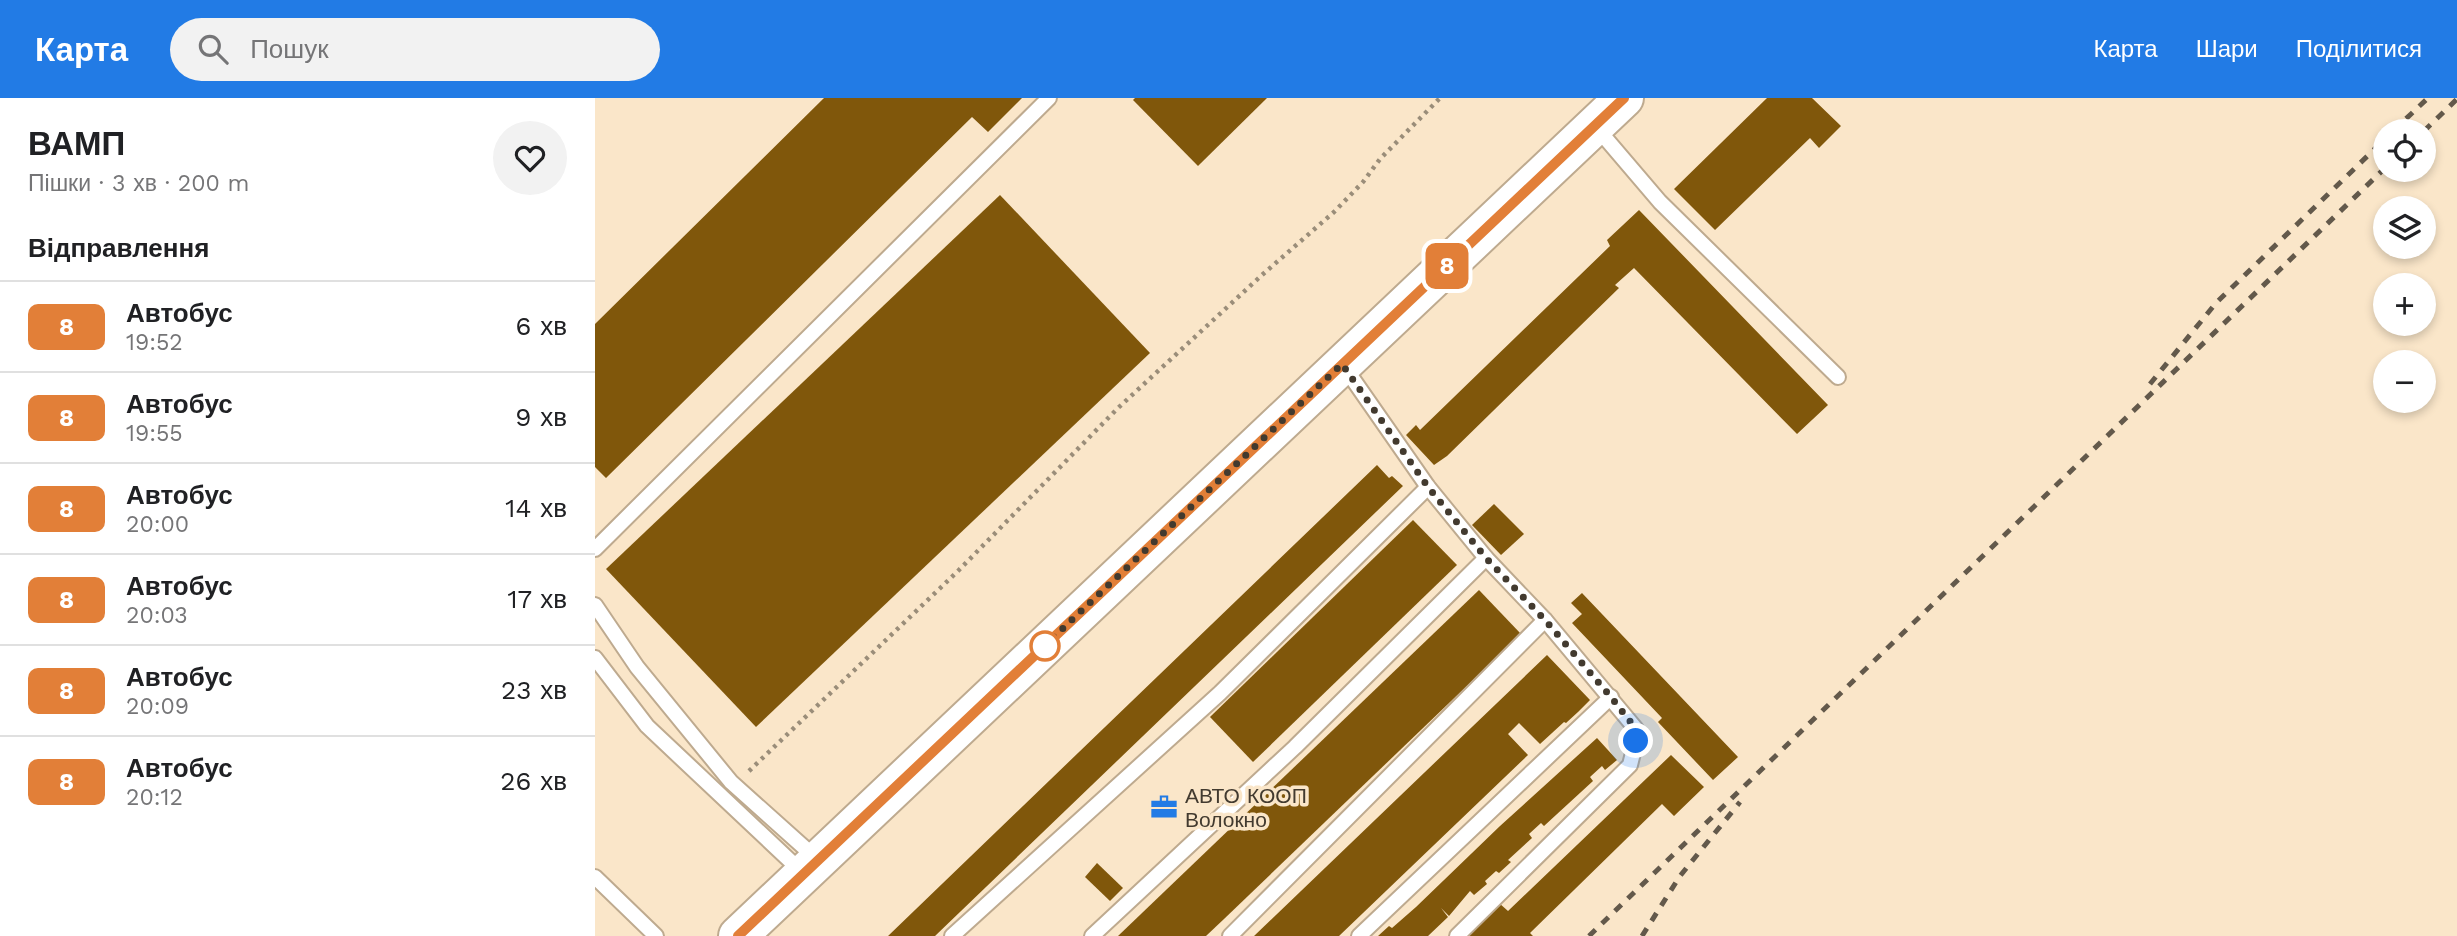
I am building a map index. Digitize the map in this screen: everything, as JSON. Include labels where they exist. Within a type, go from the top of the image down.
[{"type":"main road","points":[[738,936],[1624,98]]},
{"type":"lane","points":[[595,549],[1049,98]]},
{"type":"lane","points":[[1595,126],[1660,202],[1838,377]]},
{"type":"lane","points":[[1342,364],[1428,487],[1486,558],[1545,620],[1636,729],[1630,765],[1457,936]]},
{"type":"lane","points":[[952,936],[1220,693],[1428,487]]},
{"type":"lane","points":[[1092,936],[1295,747],[1486,558]]},
{"type":"lane","points":[[595,605],[637,667],[735,785],[811,867]]},
{"type":"lane","points":[[1230,936],[1545,620]]},
{"type":"lane","points":[[595,658],[647,726],[811,867]]},
{"type":"lane","points":[[1359,936],[1611,697]]},
{"type":"lane","points":[[595,877],[656,936]]},
{"type":"path","points":[[735,785],[958,571],[1118,408],[1334,212],[1363,182],[1380,159],[1440,98]]},
{"type":"building","points":[[824,98],[1022,98],[988,132],[972,117],[606,478],[595,467],[595,324]]},
{"type":"building","points":[[1267,98],[1198,166],[1133,100]]},
{"type":"building","points":[[1767,98],[1812,98],[1841,126],[1819,148],[1810,138],[1715,230],[1674,189]]},
{"type":"building","points":[[1000,195],[1150,353],[756,727],[606,569]]},
{"type":"building","points":[[1639,210],[1828,405],[1797,434],[1634,268],[1615,285],[1619,288],[1447,456],[1434,465],[1406,435],[1416,425],[1420,430],[1610,246],[1607,240]]},
{"type":"building","points":[[1377,465],[1389,478],[1392,476],[1403,486],[935,936],[888,936]]},
{"type":"building","points":[[1494,504],[1524,534],[1501,555],[1472,525]]},
{"type":"building","points":[[1413,520],[1457,565],[1253,762],[1210,717]]},
{"type":"building","points":[[1479,590],[1521,634],[1224,919],[1206,936],[1118,936]]},
{"type":"building","points":[[1582,593],[1738,757],[1713,780],[1658,722],[1662,718],[1572,623],[1582,614],[1571,603]]},
{"type":"building","points":[[1547,655],[1590,700],[1578,712],[1540,744],[1519,723],[1508,734],[1528,755],[1339,936],[1254,936]]},
{"type":"building","points":[[1597,738],[1617,760],[1605,770],[1602,766],[1590,777],[1593,781],[1544,826],[1541,823],[1529,834],[1532,838],[1508,860],[1511,862],[1499,873],[1496,871],[1485,881],[1487,884],[1474,895],[1470,891],[1449,916],[1441,908],[1448,917],[1428,936],[1378,936],[1389,926],[1392,928],[1416,907]]},
{"type":"building","points":[[1671,755],[1704,787],[1674,816],[1662,804],[1530,933],[1533,936],[1465,936],[1499,903],[1508,911]]},
{"type":"building","points":[[1097,863],[1123,888],[1110,901],[1085,877]]},
{"type":"railway","points":[[2406,119],[2428,98]]},
{"type":"railway","points":[[2436,119],[2457,99]]},
{"type":"railway","points":[[2150,384],[2216,303],[2373,151]]},
{"type":"railway","points":[[1589,936],[2373,180]]},
{"type":"railway","points":[[1642,936],[1680,876],[1740,802]]},
{"type":"bus line","name":"8","points":[[738,936],[1624,98]]},
{"type":"place","name":"АВТО КООП Волокно","points":[[1164,807]]},
{"type":"route","points":[[1045,646],[1040,650],[1342,364],[1428,487],[1486,558],[1545,620],[1611,697],[1636,729],[1636,741]]}]
